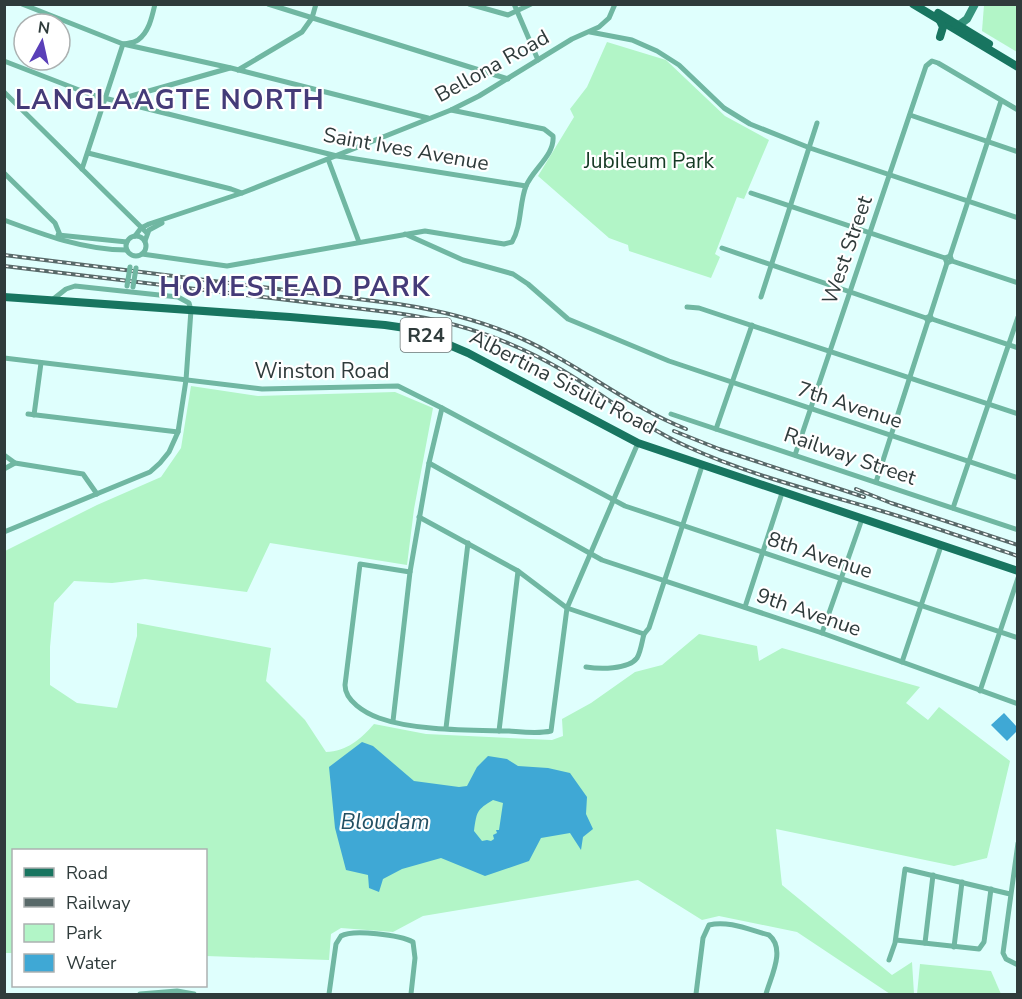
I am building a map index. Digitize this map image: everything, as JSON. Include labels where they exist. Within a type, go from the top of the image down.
[{"type":"main road","points":[[913,4],[940,21],[957,27],[1017,61]]},
{"type":"main road","points":[[923,4],[1017,68]]},
{"type":"main road","points":[[957,27],[967,19],[975,4]]},
{"type":"main road","points":[[940,21],[943,27],[940,37]]},
{"type":"main road","name":"Albertina Sisulu Road","points":[[4,297],[357,322],[412,329],[468,353],[638,443],[1017,572]]},
{"type":"street","points":[[22,4],[123,44],[231,68],[429,118]]},
{"type":"street","points":[[123,44],[135,41],[143,34],[149,24],[155,4]]},
{"type":"street","points":[[268,4],[508,79]]},
{"type":"street","points":[[238,70],[302,32],[312,18],[316,4]]},
{"type":"street","points":[[469,4],[504,15],[511,14],[515,8],[531,4]]},
{"type":"street","name":"Bellona Road","points":[[147,233],[154,226],[171,218],[242,193],[451,110],[508,79],[572,39],[589,32],[607,20],[615,4]]},
{"type":"street","points":[[515,8],[538,60]]},
{"type":"street","points":[[607,20],[610,35]]},
{"type":"street","points":[[589,32],[632,40],[657,51],[694,78],[724,108],[750,124],[810,148],[1017,218]]},
{"type":"street","points":[[82,169],[123,44]]},
{"type":"street","name":"Saint Ives Avenue","points":[[4,61],[61,84],[105,98],[337,156],[526,186]]},
{"type":"street","name":"West Street","points":[[795,455],[926,66],[935,61],[1001,101]]},
{"type":"street","points":[[115,100],[231,68]]},
{"type":"street","points":[[4,92],[147,233],[141,255],[133,267],[129,290]]},
{"type":"street","points":[[876,482],[1001,101],[1017,110]]},
{"type":"street","points":[[4,220],[76,244],[128,252],[135,256],[162,256],[227,266],[425,231],[504,244],[512,242],[517,233],[526,186],[550,150],[554,138],[544,129],[451,110]]},
{"type":"street","points":[[910,115],[1017,152]]},
{"type":"street","points":[[761,297],[818,123]]},
{"type":"street","points":[[88,153],[242,193]]},
{"type":"street","points":[[328,159],[358,242]]},
{"type":"street","points":[[4,173],[55,223],[60,235]]},
{"type":"street","points":[[751,193],[1017,283]]},
{"type":"street","name":"Bellona Road","points":[[141,228],[171,218]]},
{"type":"street","points":[[50,235],[127,242],[141,228]]},
{"type":"street","name":"7th Avenue","points":[[405,234],[463,260],[513,274],[568,319],[672,362],[1017,478]]},
{"type":"street","points":[[135,236],[162,256]]},
{"type":"street","points":[[127,242],[133,267]]},
{"type":"street","points":[[722,248],[1017,348]]},
{"type":"street","points":[[4,532],[156,468],[169,452],[178,432],[186,380],[191,310],[189,303],[183,299],[129,290],[75,286],[52,300]]},
{"type":"street","points":[[687,307],[699,308],[752,325],[1017,414]]},
{"type":"street","points":[[953,508],[1017,317]]},
{"type":"street","points":[[716,429],[752,325]]},
{"type":"street","name":"Winston Road","points":[[4,358],[270,390],[401,387],[613,501]]},
{"type":"street","points":[[41,363],[31,415],[178,432]]},
{"type":"street","points":[[393,721],[410,572],[429,463],[442,408]]},
{"type":"street","name":"Railway Street","points":[[671,414],[1017,530]]},
{"type":"street","points":[[410,572],[360,564],[345,685],[348,698],[377,717],[393,721],[446,728],[551,731],[567,608],[638,443]]},
{"type":"street","points":[[4,455],[15,463],[80,473],[86,476],[98,494]]},
{"type":"street","points":[[4,469],[15,463]]},
{"type":"street","name":"9th Avenue","points":[[429,463],[602,560],[822,633],[1017,704]]},
{"type":"street","points":[[586,667],[629,664],[637,658],[665,581],[702,466]]},
{"type":"street","points":[[745,607],[782,493]]},
{"type":"street","name":"8th Avenue","points":[[613,501],[1017,638]]},
{"type":"street","points":[[419,517],[518,572],[567,608],[645,634]]},
{"type":"street","points":[[822,633],[862,519]]},
{"type":"street","points":[[446,728],[468,543]]},
{"type":"street","points":[[902,662],[940,546]]},
{"type":"street","points":[[499,731],[518,572]]},
{"type":"street","points":[[980,691],[1017,578]]},
{"type":"street","points":[[1017,843],[1003,949],[1004,957],[1017,965]]},
{"type":"street","points":[[889,960],[896,940],[905,869],[991,889],[1017,900]]},
{"type":"street","points":[[925,943],[933,875]]},
{"type":"street","points":[[954,946],[962,882]]},
{"type":"street","points":[[896,940],[976,949],[983,945],[991,889]]},
{"type":"street","points":[[696,994],[703,938],[709,925],[723,924],[768,935],[776,943],[777,951],[766,994]]},
{"type":"street","points":[[329,994],[336,944],[341,936],[354,932],[408,939],[414,944],[415,958],[411,994]]},
{"type":"street","points":[[140,994],[177,991],[194,994]]},
{"type":"green space","points":[[984,5],[1017,5],[1017,52],[982,31]]},
{"type":"green space","name":"Jubileum Park","points":[[607,42],[666,60],[725,116],[769,140],[744,199],[737,197],[715,254],[720,257],[711,278],[629,251],[628,245],[609,238],[538,176],[574,117],[570,109],[587,87]]},
{"type":"green space","points":[[191,386],[258,396],[395,392],[433,408],[414,509],[407,565],[270,543],[247,592],[145,579],[112,583],[74,581],[54,603],[50,647],[50,685],[77,703],[117,708],[137,636],[137,623],[271,648],[266,681],[305,720],[326,752],[347,747],[374,724],[426,734],[552,740],[563,736],[562,719],[591,703],[635,672],[662,665],[699,634],[757,646],[759,661],[782,648],[920,687],[906,703],[928,720],[939,707],[1010,761],[987,858],[954,866],[776,829],[782,885],[892,975],[912,962],[914,994],[890,994],[797,932],[719,916],[702,920],[638,880],[423,916],[393,932],[341,928],[331,934],[329,960],[207,956],[207,849],[12,849],[12,953],[5,953],[5,551],[97,505],[161,477],[181,448]]},
{"type":"green space","points":[[920,964],[991,971],[1001,994],[917,994]]},
{"type":"water","points":[[1004,713],[1017,727],[1017,731],[1007,741],[991,725]]},
{"type":"water","name":"Bloudam","points":[[362,742],[373,746],[414,781],[467,786],[477,767],[488,756],[507,759],[518,766],[548,768],[570,773],[587,797],[586,814],[593,829],[583,837],[581,850],[570,833],[541,838],[529,861],[485,876],[441,858],[402,869],[383,879],[379,892],[369,888],[368,875],[346,870],[335,828],[329,767]],"holes":[[[493,800],[503,803],[499,830],[496,830],[497,833],[493,835],[494,839],[491,841],[482,841],[474,831],[479,811]]]},
{"type":"railway","points":[[4,255],[398,304],[438,311],[476,321],[532,343],[634,403],[686,429]]},
{"type":"railway","points":[[4,266],[396,313],[440,321],[482,333],[543,359],[654,429],[708,456],[779,481],[911,520],[1018,556]]},
{"type":"railway","points":[[674,431],[719,449],[864,497]]},
{"type":"railway","points":[[856,489],[1018,545]]},
{"type":"district","name":"LANGLAAGTE NORTH","points":[[170,100]]},
{"type":"district","name":"HOMESTEAD PARK","points":[[295,287]]}]
